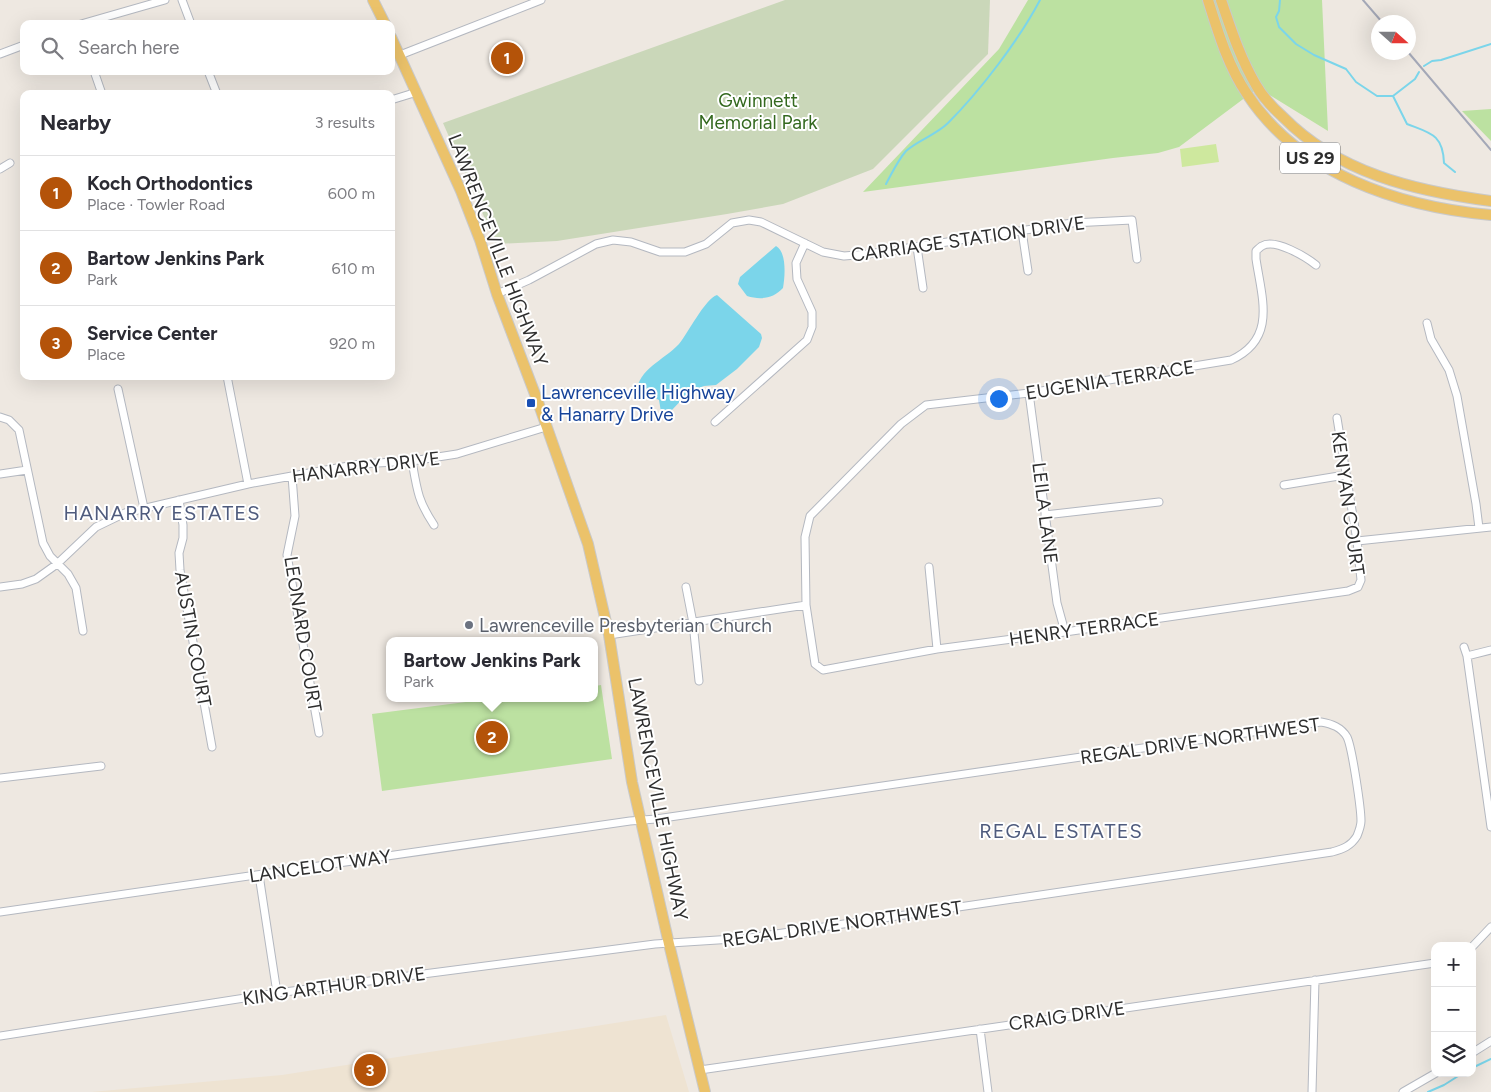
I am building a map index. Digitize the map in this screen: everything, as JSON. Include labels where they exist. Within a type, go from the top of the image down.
[{"type":"main road","points":[[373,0],[382,20]]},
{"type":"main road","name":"US 29","points":[[1208,0],[1220,39],[1234,72],[1247,95],[1279,133],[1307,156],[1343,176],[1381,192],[1449,210],[1491,215]]},
{"type":"main road","name":"US 29","points":[[1221,0],[1235,40],[1256,86],[1276,111],[1313,144],[1345,162],[1390,181],[1444,195],[1491,201]]},
{"type":"main road","name":"LAWRENCEVILLE HIGHWAY","points":[[395,45],[461,192],[480,240],[497,294],[538,402],[588,544],[609,635],[632,782],[640,820],[705,1092]]},
{"type":"street","points":[[95,20],[165,0]]},
{"type":"street","points":[[182,0],[190,20]]},
{"type":"street","points":[[400,54],[541,0]]},
{"type":"street","points":[[0,54],[20,46]]},
{"type":"street","points":[[95,75],[101,90]]},
{"type":"street","points":[[210,75],[215,90]]},
{"type":"street","points":[[395,99],[417,92]]},
{"type":"street","points":[[0,169],[10,162]]},
{"type":"street","name":"CARRIAGE STATION DRIVE","points":[[497,294],[529,280],[596,244],[613,240],[630,242],[660,252],[686,252],[706,244],[732,223],[749,220],[761,222],[823,252],[844,256],[917,247],[1072,223],[1132,220],[1137,258]]},
{"type":"street","points":[[1022,230],[1028,271]]},
{"type":"street","points":[[715,422],[807,340],[812,327],[812,312],[797,279],[796,263],[805,243]]},
{"type":"street","name":"EUGENIA TERRACE","points":[[841,667],[823,670],[815,664],[806,605],[805,537],[810,516],[901,424],[926,405],[1029,393],[1231,360],[1240,356],[1253,344],[1264,320],[1256,251],[1262,245],[1270,243],[1282,246],[1316,264]]},
{"type":"street","points":[[917,247],[924,288]]},
{"type":"street","points":[[1428,323],[1431,339],[1449,370],[1457,396],[1479,528]]},
{"type":"street","points":[[227,380],[248,484]]},
{"type":"street","points":[[118,389],[144,508]]},
{"type":"street","name":"LEILA LANE","points":[[1029,393],[1057,603],[1065,632]]},
{"type":"street","points":[[0,417],[9,420],[19,430],[42,543],[50,556],[68,574],[76,588],[83,631]]},
{"type":"street","name":"KENYAN COURT","points":[[1328,594],[1348,592],[1358,587],[1361,580],[1357,541],[1337,418]]},
{"type":"street","name":"HANARRY DRIVE","points":[[0,587],[22,584],[36,579],[57,564],[96,528],[109,519],[144,508],[248,484],[360,464],[412,461],[457,454],[546,427]]},
{"type":"street","points":[[412,461],[417,492],[423,508],[434,525]]},
{"type":"street","points":[[0,474],[27,470]]},
{"type":"street","points":[[1284,485],[1345,475]]},
{"type":"street","name":"LEONARD COURT","points":[[292,476],[295,516],[287,555],[319,733]]},
{"type":"street","name":"AUSTIN COURT","points":[[179,500],[183,524],[180,570],[212,747]]},
{"type":"street","points":[[1045,515],[1159,502]]},
{"type":"street","points":[[1357,541],[1491,527]]},
{"type":"street","points":[[929,567],[937,649]]},
{"type":"street","points":[[686,587],[693,623],[699,681]]},
{"type":"street","name":"HENRY TERRACE","points":[[841,667],[937,649],[1328,594]]},
{"type":"street","points":[[609,635],[806,605]]},
{"type":"street","points":[[1464,647],[1467,656],[1491,827]]},
{"type":"street","points":[[1467,656],[1491,650]]},
{"type":"street","name":"REGAL DRIVE NORTHWEST","points":[[640,820],[666,818],[1321,722],[1334,725],[1346,737],[1349,744],[1361,821],[1358,835],[1348,846],[1341,850],[749,938],[669,944]]},
{"type":"street","points":[[0,778],[101,766]]},
{"type":"street","name":"LANCELOT WAY","points":[[0,912],[640,820]]},
{"type":"street","points":[[259,875],[277,993]]},
{"type":"street","points":[[1476,943],[1491,927]]},
{"type":"street","name":"KING ARTHUR DRIVE","points":[[0,1036],[277,993],[669,944]]},
{"type":"street","name":"CRAIG DRIVE","points":[[700,1070],[1431,964]]},
{"type":"street","points":[[1312,1092],[1315,980]]},
{"type":"street","points":[[980,1029],[988,1092]]},
{"type":"street","points":[[1476,1050],[1491,1041]]},
{"type":"street","points":[[1403,1092],[1431,1076]]},
{"type":"shaded area","points":[[666,1015],[689,1092],[91,1092],[282,1075]]},
{"type":"green space","name":"Gwinnett Memorial Park","points":[[785,0],[990,0],[988,54],[873,169],[783,204],[557,241],[496,244],[443,123]]},
{"type":"green space","points":[[1028,0],[1322,0],[1328,131],[1258,88],[1179,147],[1158,153],[863,192],[999,49]]},
{"type":"green space","points":[[1491,109],[1491,141],[1462,111]]},
{"type":"green space","points":[[1216,144],[1219,162],[1182,167],[1180,149]]},
{"type":"green space","points":[[601,685],[612,759],[382,791],[372,714],[466,702],[598,702],[598,686]]},
{"type":"water","points":[[776,246],[780,249],[784,259],[783,288],[766,298],[747,296],[738,284],[740,277]]},
{"type":"water","points":[[717,295],[761,334],[762,338],[759,347],[737,369],[716,385],[704,386],[690,391],[671,411],[661,412],[659,400],[653,397],[638,396],[636,393],[638,384],[647,371],[679,344],[702,309]]},
{"type":"waterway","points":[[886,184],[906,151],[948,123],[973,96],[1010,48],[1040,0]]},
{"type":"waterway","points":[[1280,0],[1279,11],[1276,17],[1279,27],[1296,44],[1314,55],[1346,69],[1356,82],[1377,96],[1393,96]]},
{"type":"waterway","points":[[1424,66],[1432,61],[1441,60],[1491,44]]},
{"type":"waterway","points":[[1393,96],[1415,79],[1419,72]]},
{"type":"waterway","points":[[1393,96],[1407,124],[1429,133],[1438,140],[1443,153],[1444,163],[1455,172]]},
{"type":"waterway","points":[[1476,1066],[1491,1059]]},
{"type":"waterway","points":[[1428,1092],[1457,1077]]},
{"type":"railway","points":[[1363,0],[1376,15]]},
{"type":"railway","points":[[1415,60],[1491,150]]},
{"type":"place","name":"Koch Orthodontics","points":[[507,58]]},
{"type":"place","name":"Lawrenceville Highway & Hanarry Drive","points":[[531,403]]},
{"type":"place","name":"Lawrenceville Presbyterian Church","points":[[469,625]]},
{"type":"place","name":"Bartow Jenkins Park","points":[[492,737]]},
{"type":"place","name":"Service Center","points":[[370,1070]]},
{"type":"district","name":"HANARRY ESTATES","points":[[162,513]]},
{"type":"district","name":"REGAL ESTATES","points":[[1061,831]]}]
